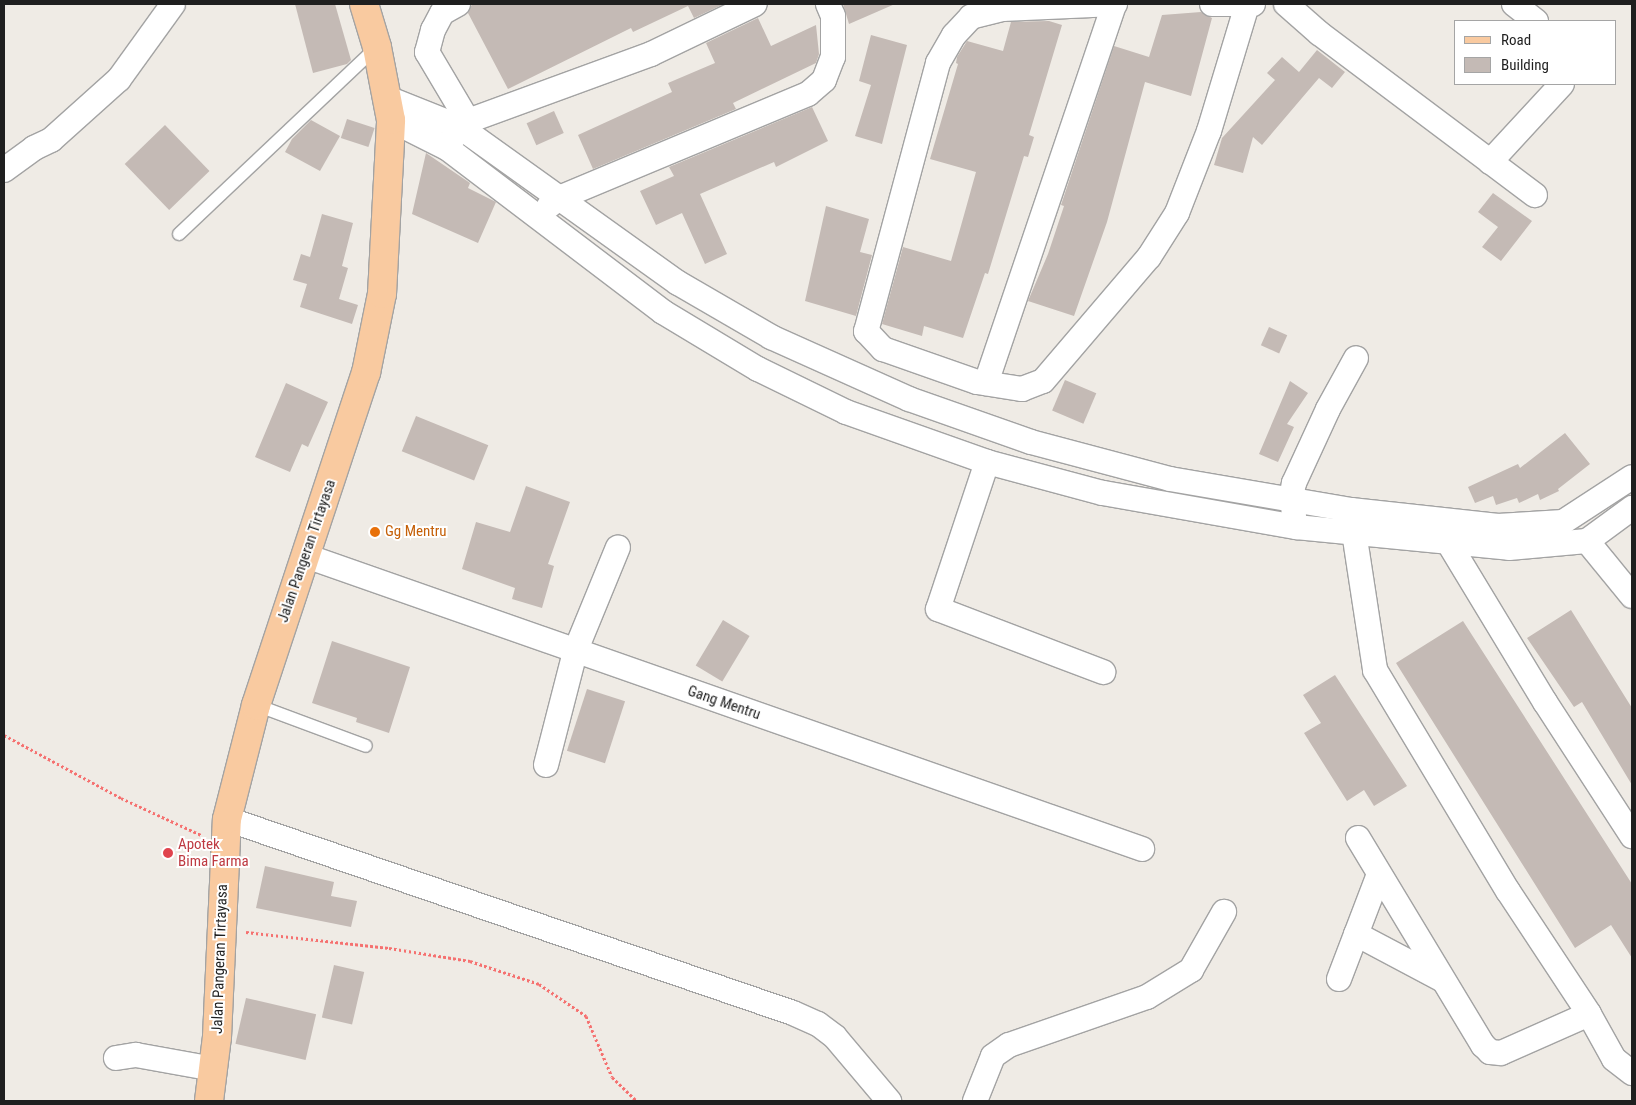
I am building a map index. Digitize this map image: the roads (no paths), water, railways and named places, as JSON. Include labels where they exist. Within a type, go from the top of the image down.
[{"type":"main road","name":"Jalan Pangeran Tirtayasa","points":[[209,1101],[214,1069],[225,832],[256,706],[355,410],[381,302],[388,228],[389,109],[377,47],[364,4]]},
{"type":"street","points":[[4,170],[34,148],[51,140],[119,79],[173,4]]},
{"type":"street","points":[[458,4],[442,13],[433,30],[427,52],[464,124],[559,198],[694,292],[771,338],[887,390],[948,413],[1099,462],[1170,479],[1351,510],[1498,526],[1564,522],[1632,477]]},
{"type":"street","points":[[389,109],[464,124],[651,54],[755,4]]},
{"type":"street","points":[[538,214],[559,198],[808,94],[824,80],[833,56],[833,16],[828,4]]},
{"type":"street","points":[[986,383],[1114,4],[1002,9],[971,17],[954,34],[938,63],[866,331],[883,349],[959,377],[986,383],[1022,389],[1043,381],[1149,257],[1177,214],[1209,131],[1250,4],[1212,4]]},
{"type":"street","points":[[1286,4],[1319,33],[1535,195]]},
{"type":"street","points":[[1514,4],[1535,20]]},
{"type":"street","points":[[1490,162],[1561,85]]},
{"type":"street","points":[[389,109],[447,148],[538,214],[678,321],[758,369],[875,423],[987,462],[1103,492],[1296,527],[1509,548],[1587,541],[1632,508]]},
{"type":"street","points":[[447,148],[464,124]]},
{"type":"street","points":[[678,321],[694,292]]},
{"type":"street","points":[[1296,527],[1292,500],[1294,483],[1356,358]]},
{"type":"street","points":[[939,445],[959,377]]},
{"type":"street","points":[[875,423],[887,390]]},
{"type":"street","points":[[987,462],[938,609],[1104,672]]},
{"type":"street","points":[[1351,510],[1375,670],[1508,891],[1589,1014],[1614,1059],[1632,1073]]},
{"type":"street","points":[[1435,519],[1545,702],[1632,836]]},
{"type":"street","points":[[1587,541],[1632,596]]},
{"type":"street","points":[[546,765],[575,652],[618,547]]},
{"type":"street","name":"Gang Mentru","points":[[306,556],[575,652],[1142,849]]},
{"type":"street","points":[[225,832],[810,1020],[835,1037],[889,1101]]},
{"type":"street","points":[[1358,838],[1483,1045],[1490,1052],[1501,1053],[1512,1049],[1589,1014]]},
{"type":"street","points":[[1339,979],[1379,874]]},
{"type":"street","points":[[975,1101],[994,1056],[1009,1045],[1147,997],[1191,970],[1224,912]]},
{"type":"street","points":[[1356,934],[1444,980]]},
{"type":"street","points":[[116,1058],[136,1054],[214,1069]]},
{"type":"lane","points":[[179,234],[377,47]]},
{"type":"lane","points":[[256,706],[366,746]]},
{"type":"place","name":"Gg Mentru","points":[[375,532]]},
{"type":"place","name":"Apotek Bima Farma","points":[[168,853]]}]
